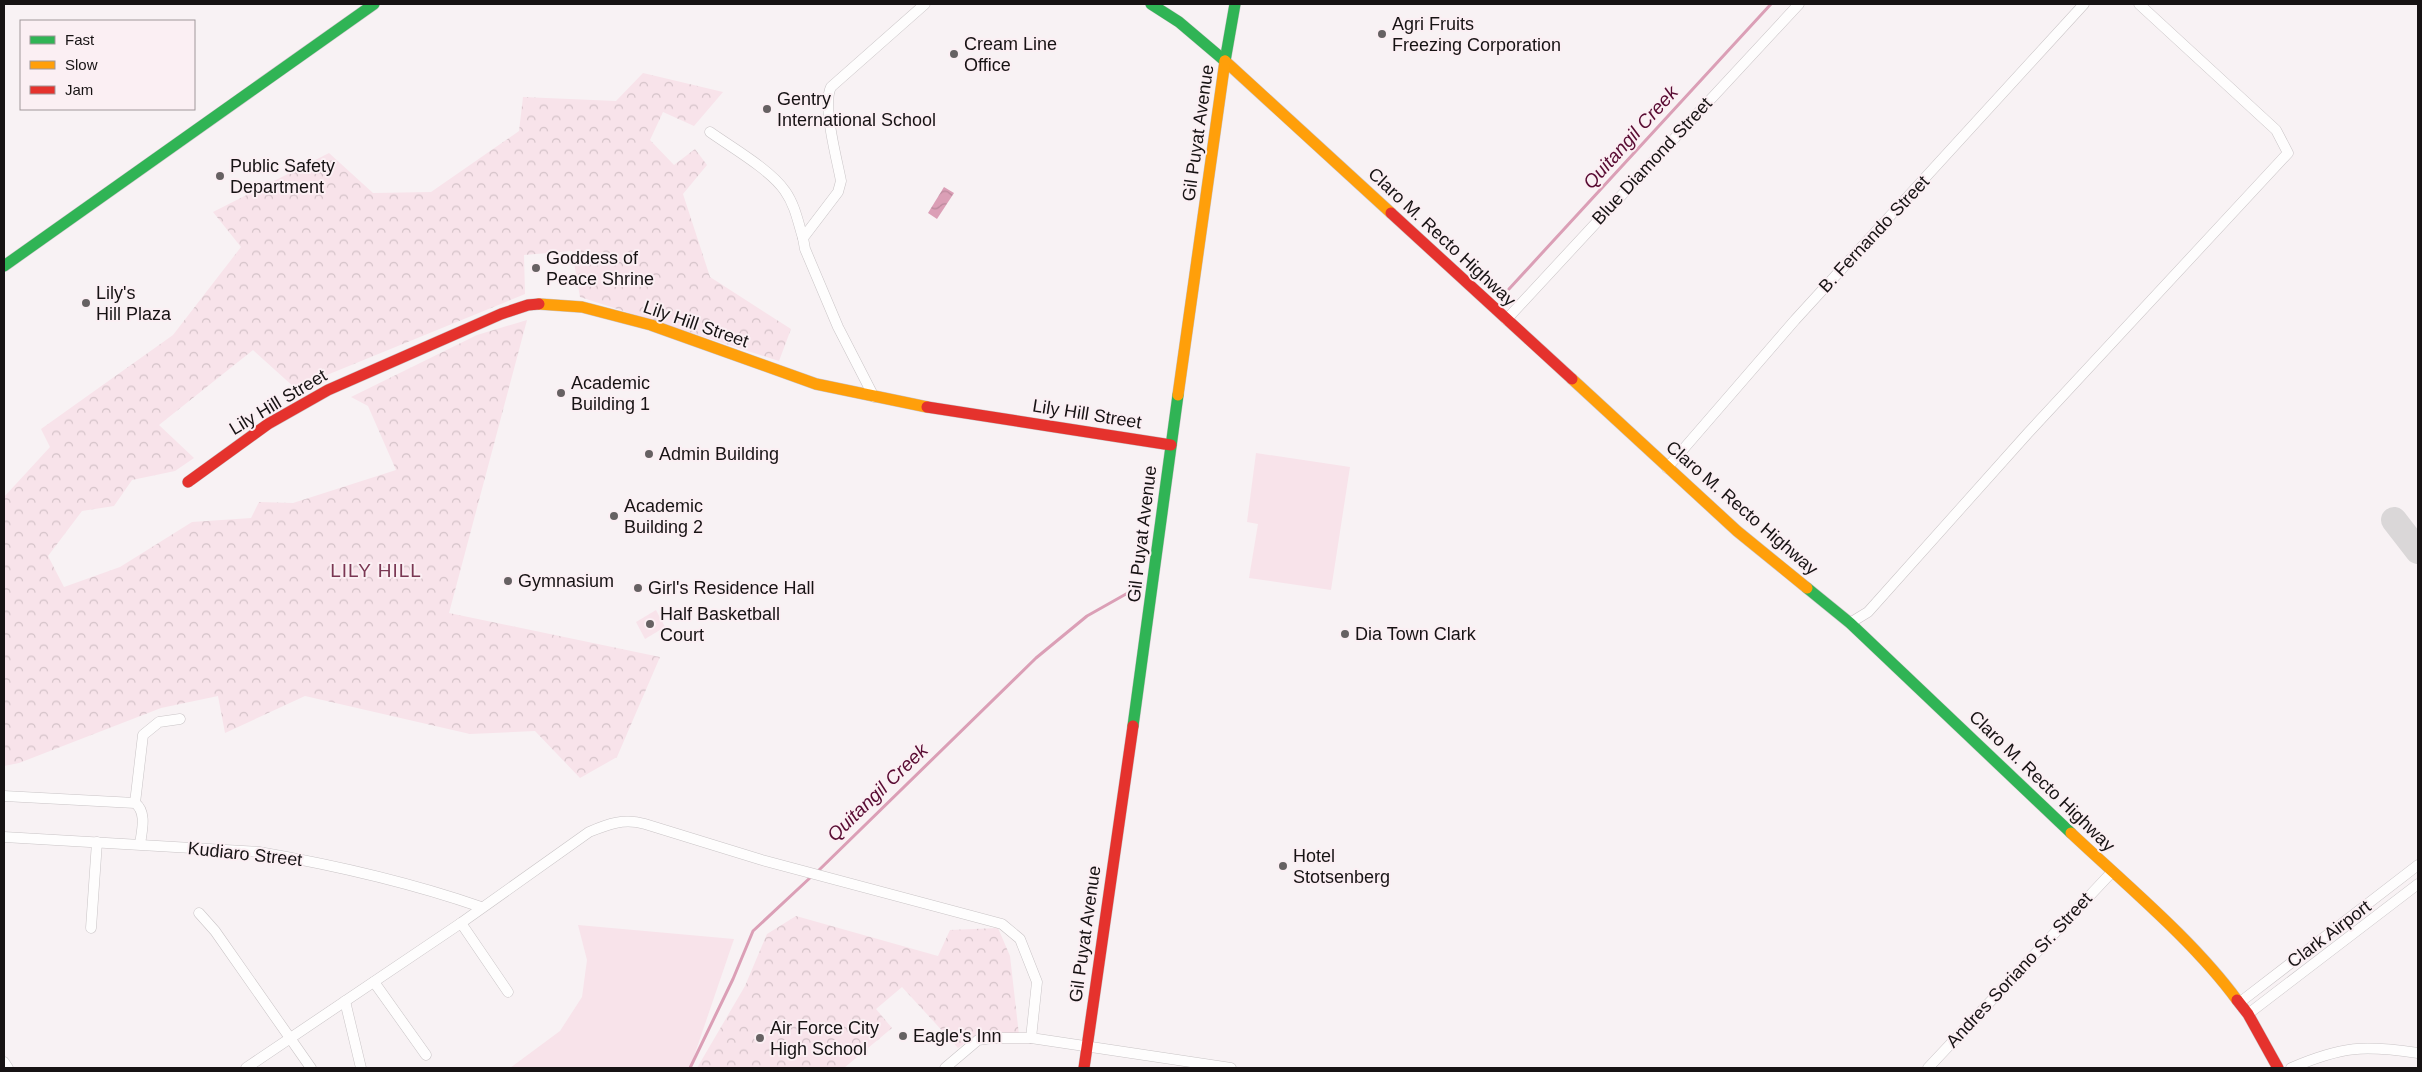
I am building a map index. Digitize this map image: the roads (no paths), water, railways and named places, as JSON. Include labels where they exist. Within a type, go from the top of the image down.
[{"type":"main road","points":[[4,266],[374,4]]},
{"type":"main road","name":"Claro M. Recto Highway","points":[[1151,4],[1179,22],[1225,61],[1737,531],[1850,623],[2036,798],[2224,982],[2248,1014],[2278,1068]]},
{"type":"main road","name":"Gil Puyat Avenue","points":[[1084,1068],[1146,642],[1171,445],[1225,61],[1235,4]]},
{"type":"main road","name":"Lily Hill Street","points":[[188,482],[268,424],[328,390],[501,314],[528,305],[549,303],[582,307],[651,325],[816,384],[874,397],[1171,445]]},
{"type":"street","points":[[803,238],[838,192],[841,181],[826,96],[831,87],[884,43],[925,4]]},
{"type":"street","name":"Blue Diamond Street","points":[[1506,320],[1799,4]]},
{"type":"street","name":"B. Fernando Street","points":[[1667,468],[1802,313],[2084,4]]},
{"type":"street","points":[[1850,623],[1868,612],[2028,433],[2288,153],[2276,130],[2139,4]]},
{"type":"street","points":[[710,132],[774,178],[785,191],[792,204],[805,249],[838,327],[874,397]]},
{"type":"street","points":[[135,803],[143,735],[159,722],[180,719]]},
{"type":"street","points":[[4,796],[135,803],[141,810],[143,817],[140,844]]},
{"type":"street","points":[[246,1068],[461,923],[589,832],[610,823],[631,821],[810,873],[1002,924],[1020,939],[1037,982],[1031,1038]]},
{"type":"street","name":"Kudiaro Street","points":[[4,837],[258,852],[300,859],[425,888],[481,907]]},
{"type":"street","points":[[91,928],[97,842]]},
{"type":"street","name":"Clark Airport","points":[[2239,1003],[2418,865]]},
{"type":"street","name":"Andres Soriano Sr. Street","points":[[1928,1068],[1969,1022],[2111,873]]},
{"type":"street","name":"Clark Airport","points":[[2248,1014],[2418,884]]},
{"type":"street","points":[[199,913],[215,931],[311,1068]]},
{"type":"street","points":[[461,923],[508,992]]},
{"type":"street","points":[[374,982],[426,1055]]},
{"type":"street","points":[[345,1001],[361,1068]]},
{"type":"street","points":[[945,1068],[978,1040],[1031,1038],[1086,1048],[1232,1068]]},
{"type":"street","points":[[2291,1068],[2327,1054],[2363,1047],[2418,1053]]},
{"type":"street","points":[[4,1062],[8,1068]]},
{"type":"water","points":[[944,187],[954,193],[937,219],[928,213]]},
{"type":"waterway","name":"Quitangil Creek","points":[[1509,289],[1771,4]]},
{"type":"waterway","name":"Quitangil Creek","points":[[817,872],[1036,658],[1087,616],[1142,585]]},
{"type":"waterway","name":"Quitangil Creek","points":[[690,1068],[733,979],[753,931],[812,876]]},
{"type":"place","name":"Agri Fruits Freezing Corporation","points":[[1382,34]]},
{"type":"place","name":"Cream Line Office","points":[[954,54]]},
{"type":"place","name":"Gentry International School","points":[[767,109]]},
{"type":"place","name":"Public Safety Department","points":[[220,176]]},
{"type":"place","name":"Goddess of Peace Shrine","points":[[536,268]]},
{"type":"place","name":"Lily's Hill Plaza","points":[[86,303]]},
{"type":"place","name":"Academic Building 1","points":[[561,393]]},
{"type":"place","name":"Admin Building","points":[[649,454]]},
{"type":"place","name":"Academic Building 2","points":[[614,516]]},
{"type":"place","name":"Gymnasium","points":[[508,581]]},
{"type":"place","name":"Girl's Residence Hall","points":[[638,588]]},
{"type":"place","name":"Half Basketball Court","points":[[650,624]]},
{"type":"place","name":"Dia Town Clark","points":[[1345,634]]},
{"type":"place","name":"Hotel Stotsenberg","points":[[1283,866]]},
{"type":"place","name":"Eagle's Inn","points":[[903,1036]]},
{"type":"place","name":"Air Force City High School","points":[[760,1038]]},
{"type":"district","name":"LILY HILL","points":[[376,570]]}]
